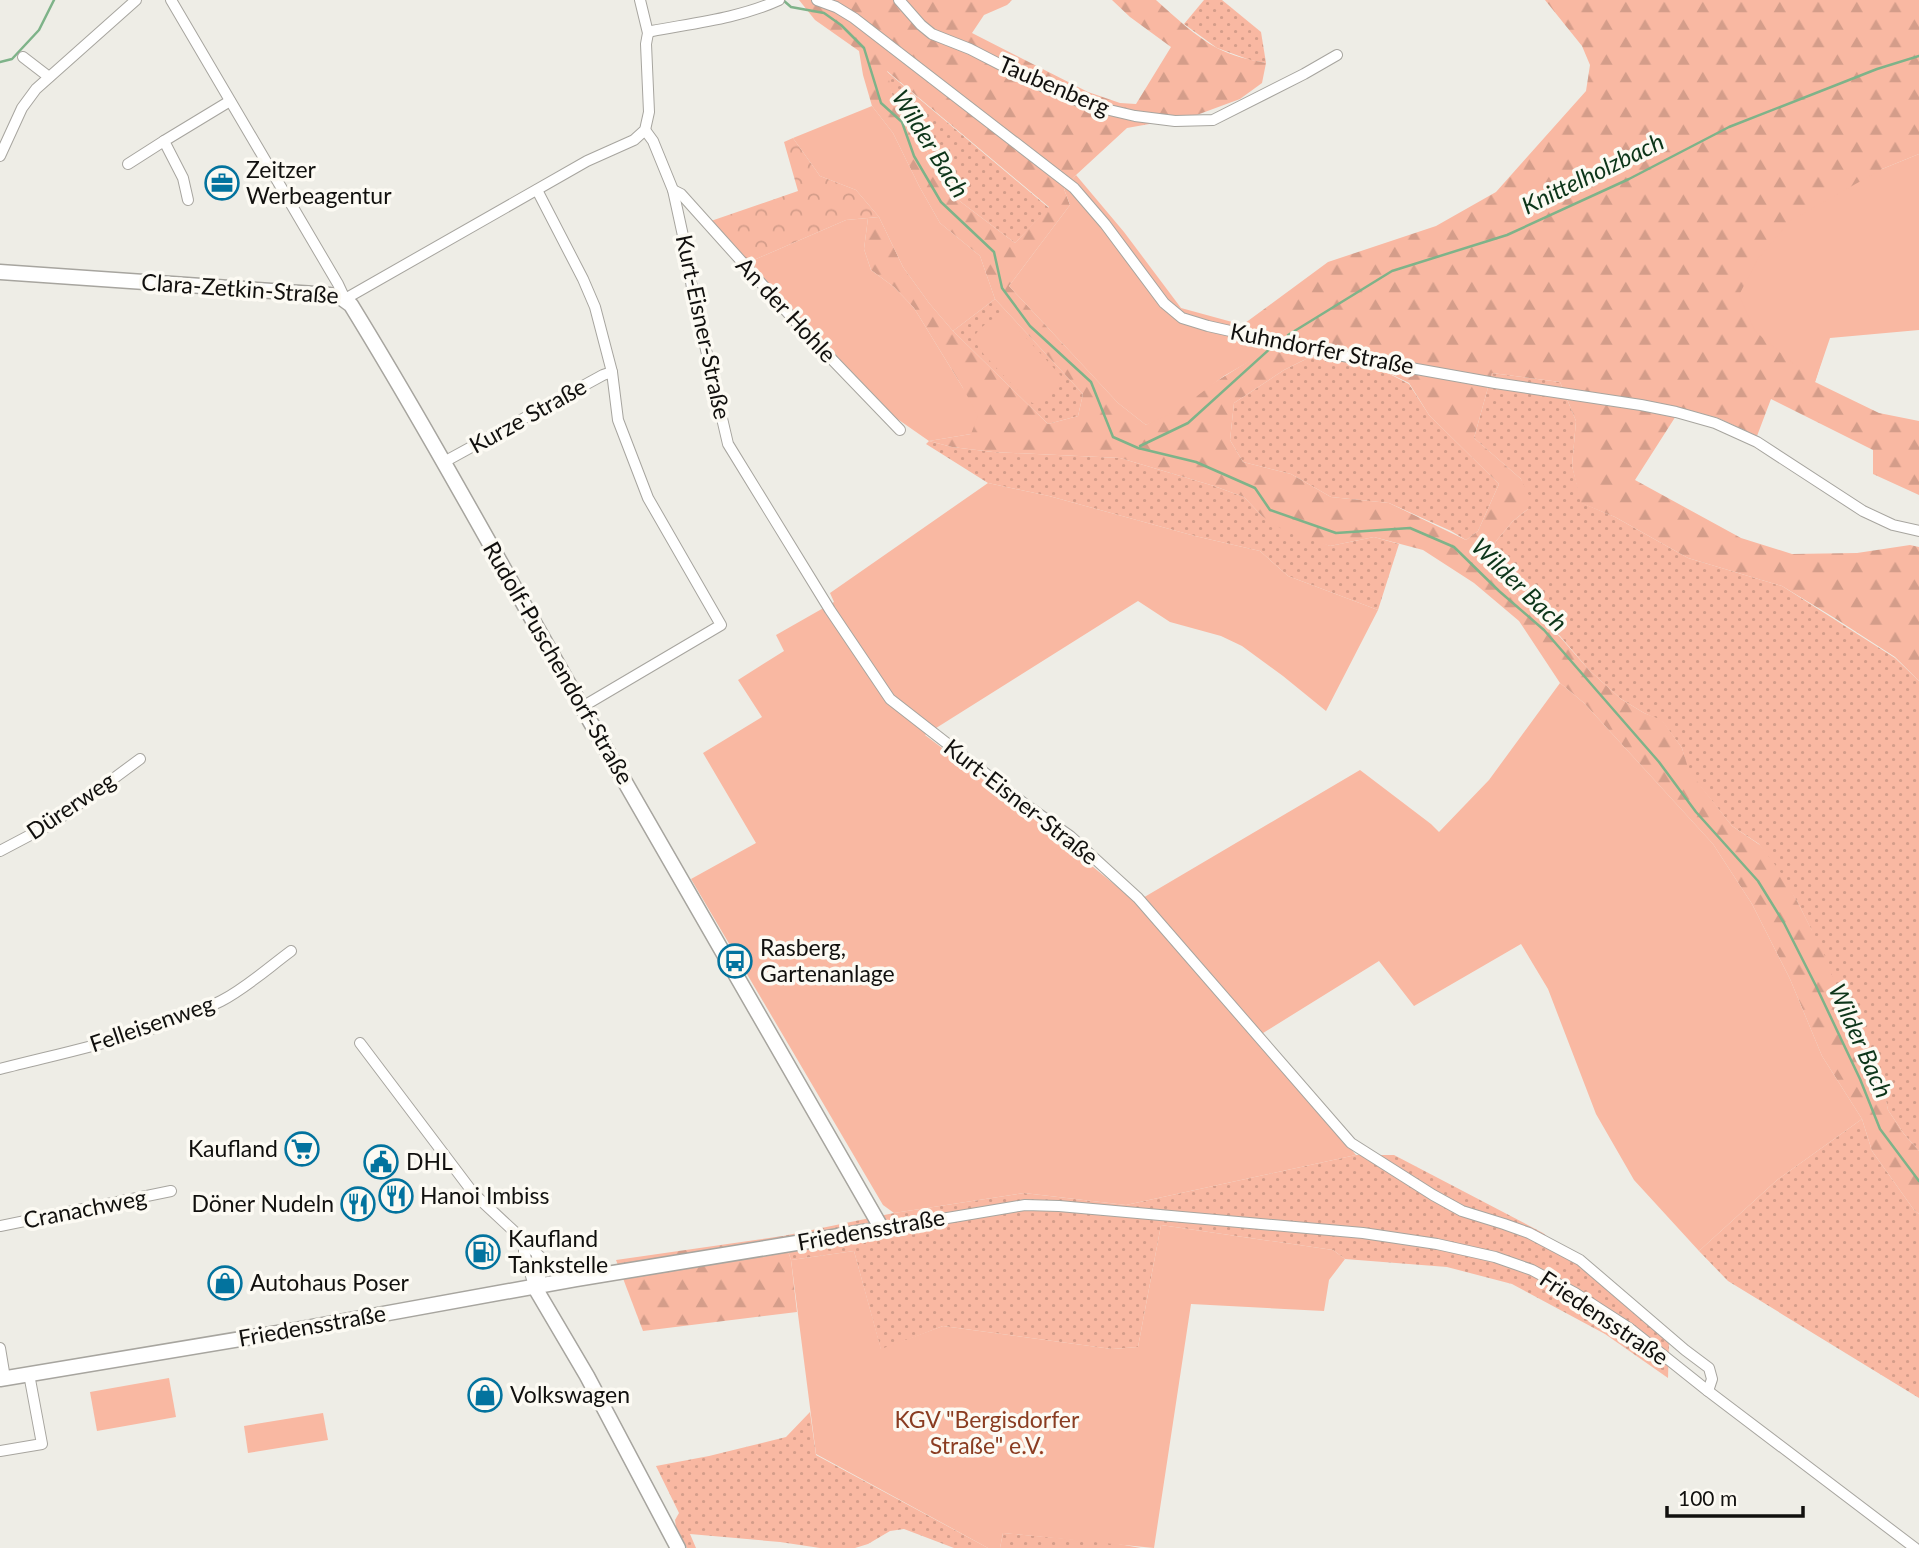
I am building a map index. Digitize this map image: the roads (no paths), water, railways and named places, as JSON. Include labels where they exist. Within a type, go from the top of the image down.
[{"type":"street","points":[[0,156],[22,108],[36,89],[136,0]]},
{"type":"street","name":"Rudolf-Puschendorf-Straße","points":[[171,0],[345,299],[444,462],[882,1229]]},
{"type":"street","points":[[640,0],[648,33],[646,44],[649,112],[645,131]]},
{"type":"street","points":[[648,33],[741,13],[779,0]]},
{"type":"street","name":"Kuhndorfer Straße","points":[[817,0],[854,18],[1074,188],[1105,224],[1164,303],[1182,318],[1324,352],[1495,383],[1641,405],[1689,416],[1758,442],[1863,511],[1893,525],[1919,531]]},
{"type":"street","name":"Taubenberg","points":[[900,0],[932,34],[1088,105],[1135,116],[1175,121],[1213,120],[1337,55]]},
{"type":"street","points":[[23,57],[49,77]]},
{"type":"street","points":[[128,164],[230,101]]},
{"type":"street","name":"Clara-Zetkin-Straße","points":[[0,272],[330,295],[345,299],[593,157],[634,140],[645,131]]},
{"type":"street","name":"Kurt-Eisner-Straße","points":[[645,131],[653,141],[673,190],[693,295],[728,444],[830,610],[890,699],[1070,836],[1139,898],[1352,1143],[1462,1211],[1529,1233],[1580,1260],[1709,1368],[1712,1379],[1708,1391]]},
{"type":"street","points":[[164,141],[183,178],[188,200]]},
{"type":"street","points":[[537,190],[589,293],[603,333],[612,372],[618,419],[648,498],[721,625],[582,707]]},
{"type":"street","name":"An der Hohle","points":[[673,190],[681,194],[796,322],[900,430]]},
{"type":"street","name":"Kurze Straße","points":[[444,462],[603,374],[612,372]]},
{"type":"street","name":"Dürerweg","points":[[0,851],[55,822],[140,759]]},
{"type":"street","name":"Felleisenweg","points":[[0,1069],[124,1036],[188,1015],[230,995],[291,951]]},
{"type":"street","points":[[360,1043],[474,1194],[512,1228],[524,1245],[533,1249],[540,1264],[541,1277],[534,1286]]},
{"type":"street","name":"Cranachweg","points":[[0,1226],[171,1191]]},
{"type":"street","name":"Friedensstraße","points":[[3,1379],[295,1330],[534,1286],[1014,1207],[1059,1206],[1363,1233],[1437,1244],[1496,1257],[1532,1270],[1575,1293],[1629,1328],[1914,1548]]},
{"type":"street","points":[[524,1245],[534,1286],[596,1392],[678,1548]]},
{"type":"street","points":[[537,1255],[576,1279]]},
{"type":"street","points":[[0,1348],[3,1379]]},
{"type":"street","points":[[0,1451],[42,1444],[29,1374]]},
{"type":"waterway","name":"Wilder Bach","points":[[0,62],[12,59],[39,30],[54,0]]},
{"type":"waterway","name":"Wilder Bach","points":[[783,0],[791,7],[824,13],[841,25],[864,48],[881,103],[902,122],[914,156],[941,202],[994,252],[1002,288],[1030,326],[1091,382],[1113,437],[1138,448],[1196,462],[1255,488],[1270,510],[1336,533],[1410,528],[1454,547],[1544,630],[1659,762],[1696,812],[1758,881],[1784,923],[1816,986],[1860,1079],[1880,1129],[1919,1181]]},
{"type":"waterway","name":"Knittelholzbach","points":[[1288,335],[1392,271],[1507,235],[1629,179],[1729,127],[1877,69],[1919,56]]},
{"type":"waterway","name":"Knittelholzbach","points":[[1140,446],[1188,423],[1273,346]]},
{"type":"place","name":"Zeitzer Werbeagentur","points":[[222,183]]},
{"type":"place","name":"Rasberg, Gartenanlage","points":[[735,961]]},
{"type":"place","name":"Kaufland","points":[[302,1149]]},
{"type":"place","name":"DHL","points":[[381,1162]]},
{"type":"place","name":"Hanoi Imbiss","points":[[396,1196]]},
{"type":"place","name":"Döner Nudeln","points":[[358,1204]]},
{"type":"place","name":"Kaufland Tankstelle","points":[[483,1252]]},
{"type":"place","name":"Autohaus Poser","points":[[225,1283]]},
{"type":"place","name":"Volkswagen","points":[[485,1395]]},
{"type":"park label","name":"KGV \"Bergisdorfer Straße\" e.V.","points":[[987,1433]]}]
